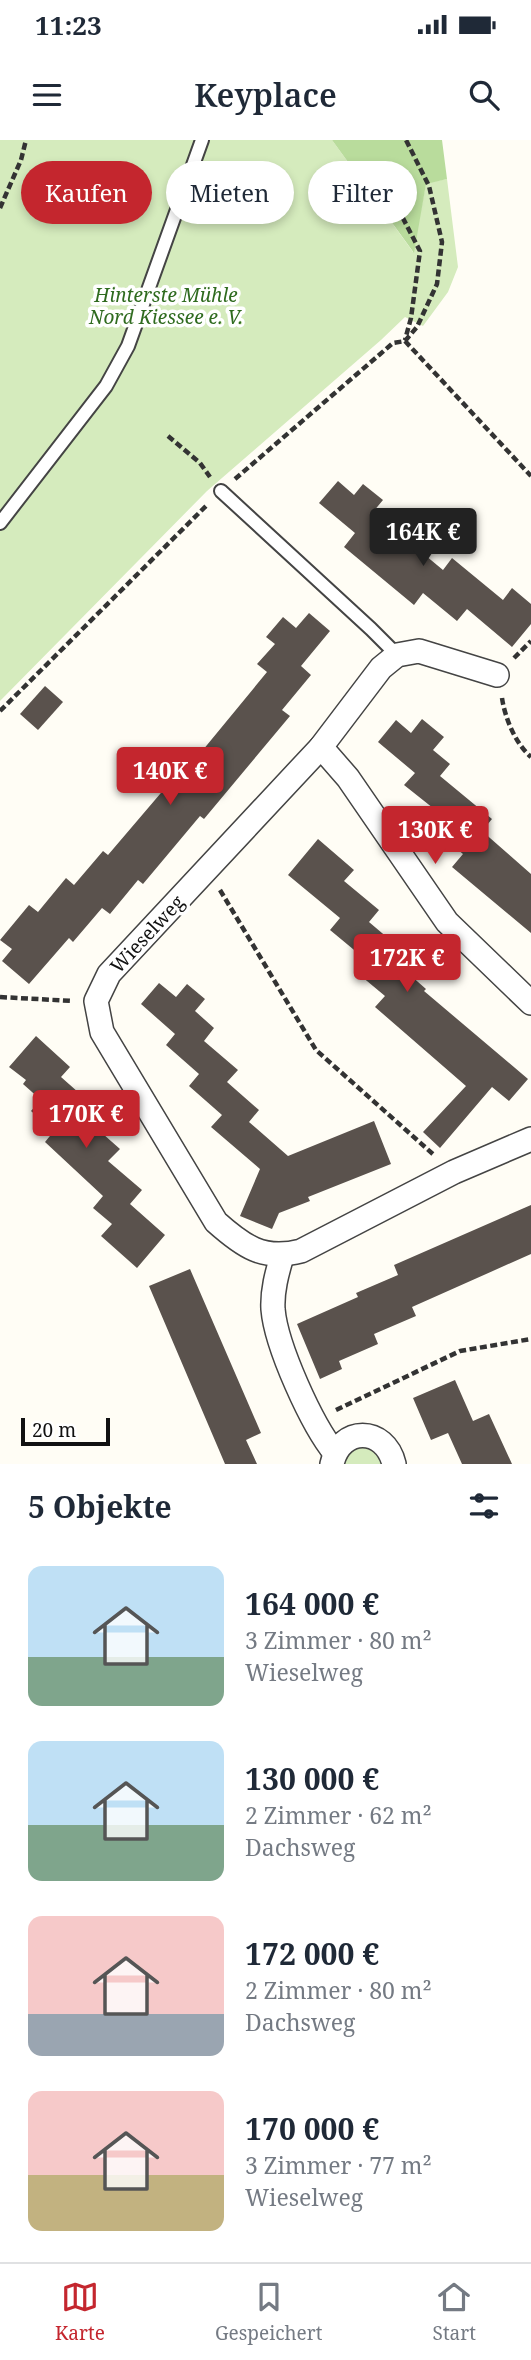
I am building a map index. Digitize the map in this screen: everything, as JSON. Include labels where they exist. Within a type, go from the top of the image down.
[{"type":"street","points":[[397,655],[419,651],[497,675]]},
{"type":"street","name":"Wieselweg","points":[[96,1001],[109,974],[321,747],[381,668],[397,655]]},
{"type":"street","points":[[321,747],[348,778],[447,922],[531,1003]]},
{"type":"street","points":[[96,1001],[102,1031],[216,1223],[236,1240],[261,1252],[282,1256],[300,1251],[454,1171],[531,1139]]},
{"type":"street","points":[[282,1256],[275,1282],[273,1308],[277,1337],[334,1458]]},
{"type":"street","points":[[334,1458],[341,1444],[350,1438],[369,1436],[386,1446],[394,1464]]},
{"type":"lane","points":[[0,523],[106,386],[128,346],[202,140]]},
{"type":"lane","points":[[221,491],[397,655]]},
{"type":"path","points":[[0,208],[21,160],[26,140]]},
{"type":"path","points":[[0,711],[221,491],[393,343],[405,341],[417,327],[437,284],[442,242],[429,186],[406,140]]},
{"type":"path","points":[[405,341],[411,318],[420,251],[406,224]]},
{"type":"path","points":[[405,341],[531,477]]},
{"type":"path","points":[[168,436],[200,463],[221,491]]},
{"type":"path","points":[[208,869],[316,1050],[454,1171]]},
{"type":"path","points":[[0,997],[96,1001]]},
{"type":"path","points":[[314,1420],[460,1351],[531,1339]]},
{"type":"green space","name":"Hinterste Mühle Nord Kiessee e. V.","points":[[0,140],[332,140],[347,161],[308,161],[308,224],[393,224],[413,252],[426,183],[447,179],[458,267],[448,292],[423,326],[405,317],[207,491],[0,701]]},
{"type":"green space","points":[[332,140],[442,140],[447,179],[426,184],[414,253],[393,224],[417,224],[417,161],[347,161]]},
{"type":"green space","points":[[358,1445],[372,1446],[385,1464],[342,1464],[343,1459]]},
{"type":"building","points":[[338,481],[354,495],[363,484],[383,500],[373,512],[443,570],[452,558],[503,600],[512,588],[531,604],[531,624],[512,647],[467,609],[457,621],[423,593],[414,605],[344,547],[355,533],[319,503]]},
{"type":"building","points":[[309,613],[330,631],[301,666],[311,675],[282,710],[290,716],[204,819],[200,816],[143,884],[138,880],[110,914],[102,908],[73,942],[69,938],[29,984],[2,961],[12,949],[0,940],[29,905],[38,912],[66,878],[74,885],[103,851],[108,855],[166,787],[170,790],[267,672],[257,664],[275,644],[266,637],[283,617],[296,628]]},
{"type":"building","points":[[45,686],[63,702],[38,730],[20,714]]},
{"type":"building","points":[[422,719],[444,737],[433,750],[450,764],[440,776],[492,819],[482,831],[531,874],[531,933],[452,867],[463,854],[428,825],[438,812],[404,785],[415,773],[378,742],[396,720],[411,733]]},
{"type":"building","points":[[318,839],[354,870],[344,881],[379,910],[369,922],[402,950],[393,960],[426,989],[424,991],[528,1079],[509,1101],[492,1087],[440,1148],[423,1132],[466,1086],[375,1007],[385,996],[355,971],[365,959],[330,930],[340,918],[288,875]]},
{"type":"building","points":[[159,983],[176,997],[187,984],[205,999],[195,1011],[214,1028],[204,1041],[238,1070],[227,1082],[259,1110],[249,1122],[288,1156],[374,1121],[391,1164],[308,1197],[310,1201],[279,1213],[272,1229],[240,1216],[260,1169],[211,1127],[222,1115],[189,1086],[199,1074],[166,1045],[175,1034],[141,1004]]},
{"type":"building","points":[[36,1036],[70,1067],[61,1077],[96,1108],[86,1119],[120,1149],[108,1161],[142,1190],[130,1204],[165,1235],[137,1268],[101,1236],[112,1224],[93,1208],[103,1196],[45,1142],[54,1131],[31,1111],[41,1100],[23,1084],[26,1080],[9,1067]]},
{"type":"building","points":[[531,1205],[531,1254],[412,1307],[416,1316],[374,1334],[378,1344],[339,1361],[342,1369],[320,1379],[297,1324],[358,1297],[356,1293],[398,1275],[394,1265]]},
{"type":"building","points":[[190,1269],[261,1433],[246,1440],[257,1464],[225,1464],[149,1286]]},
{"type":"building","points":[[455,1380],[473,1421],[489,1414],[512,1464],[462,1464],[448,1433],[431,1440],[413,1398]]}]
